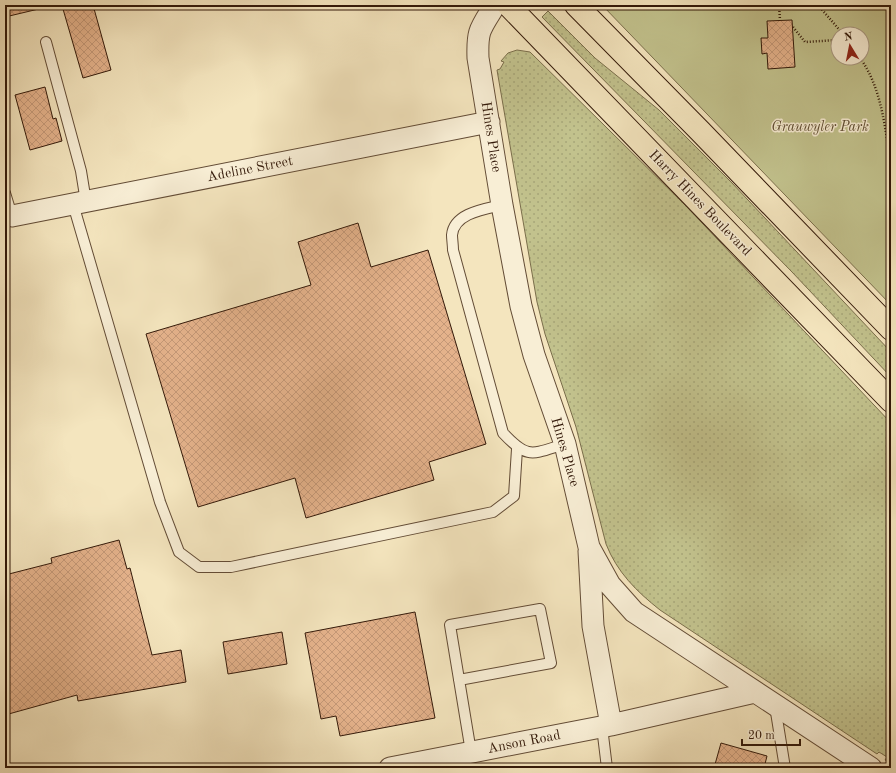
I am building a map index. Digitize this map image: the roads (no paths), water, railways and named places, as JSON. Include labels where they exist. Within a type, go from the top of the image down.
[{"type":"main road","name":"Harry Hines Boulevard","points":[[508,5],[891,401]]},
{"type":"main road","points":[[576,5],[891,329]]},
{"type":"street","name":"Hines Place","points":[[495,5],[480,28],[478,37],[478,58],[502,205],[522,306],[534,355],[565,444],[589,547],[610,585],[634,612],[871,768]]},
{"type":"street","name":"Adeline Street","points":[[12,216],[488,122]]},
{"type":"street","points":[[589,547],[593,626],[607,726]]},
{"type":"street","name":"Anson Road","points":[[390,768],[607,726],[755,692]]},
{"type":"lane","points":[[46,42],[81,171],[80,203],[160,502],[179,552],[199,567],[231,567],[493,512],[514,496],[517,448]]},
{"type":"lane","points":[[5,194],[12,216]]},
{"type":"lane","points":[[502,205],[476,211],[458,221],[452,233],[453,250],[503,433],[517,448],[532,454],[565,444]]},
{"type":"lane","points":[[458,680],[551,663],[540,609],[450,625],[458,680],[471,752]]},
{"type":"lane","points":[[775,704],[785,768]]},
{"type":"lane","points":[[607,726],[607,768]]},
{"type":"park label","name":"Grauwyler Park","points":[[820,127]]}]
